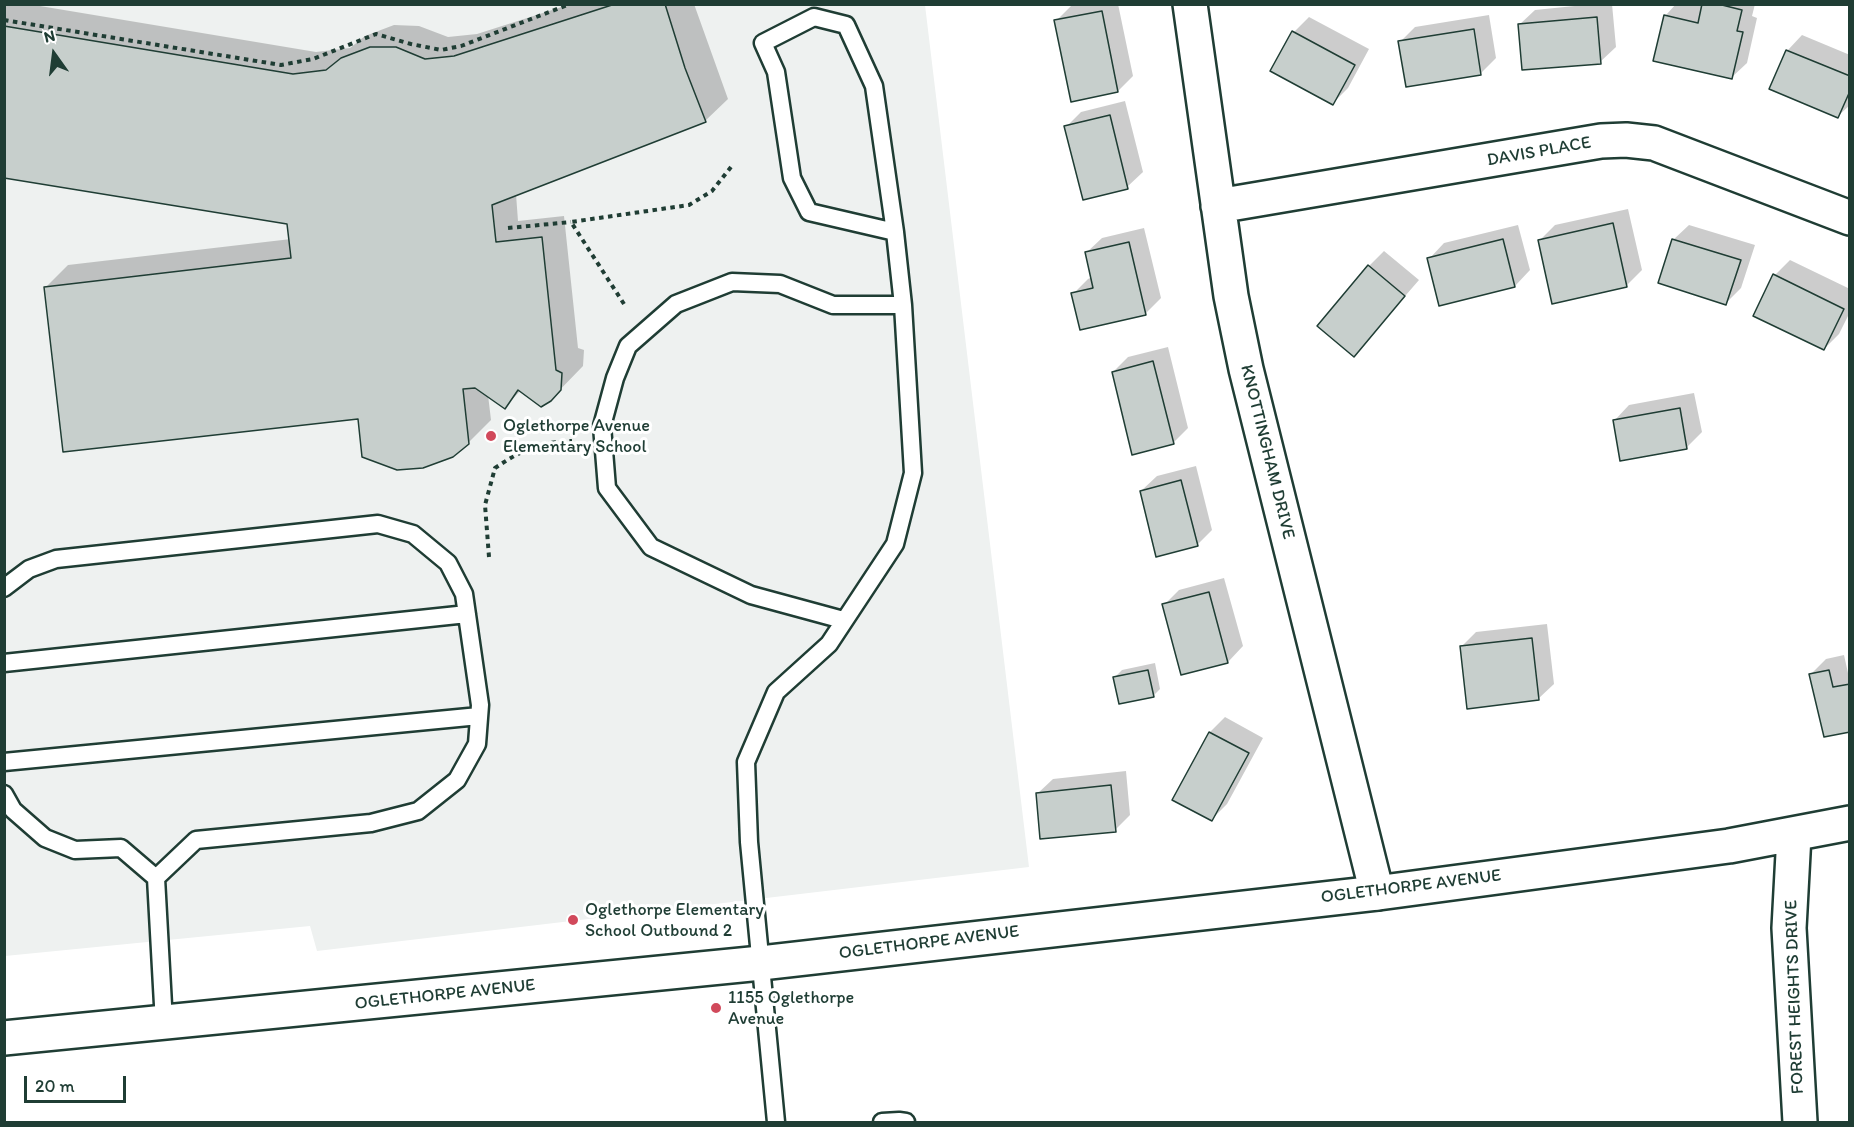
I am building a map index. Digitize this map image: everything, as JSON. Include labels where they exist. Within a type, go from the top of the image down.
[{"type":"main road","name":"KNOTTINGHAM DRIVE","points":[[1190,4],[1231,296],[1246,369],[1377,893]]},
{"type":"main road","name":"DAVIS PLACE","points":[[1218,206],[1600,141],[1626,140],[1654,143],[1850,218]]},
{"type":"main road","name":"OGLETHORPE AVENUE","points":[[4,1038],[761,963],[1377,893],[1729,846],[1850,823]]},
{"type":"main road","name":"FOREST HEIGHTS DRIVE","points":[[1794,835],[1789,928],[1800,1122]]},
{"type":"lane","points":[[776,1122],[748,842],[746,762],[776,692],[828,644],[895,544],[913,473],[903,306],[895,232],[873,86],[846,25],[814,17],[763,43],[776,72],[792,178],[809,212],[895,232]]},
{"type":"lane","points":[[843,620],[752,595],[651,547],[607,488],[602,426],[615,378],[628,346],[676,304],[732,282],[780,284],[833,305],[903,306]]},
{"type":"lane","points":[[4,588],[29,569],[56,559],[378,524],[413,534],[448,563],[464,594],[480,705],[477,744],[457,780],[418,811],[371,823],[196,840],[156,878]]},
{"type":"lane","points":[[4,663],[466,614]]},
{"type":"lane","points":[[4,762],[479,716]]},
{"type":"lane","points":[[4,794],[13,810],[45,838],[75,850],[121,848],[156,878],[164,1023]]},
{"type":"lane","points":[[882,1122],[906,1122]]},
{"type":"path","points":[[4,20],[281,65],[313,59],[376,34],[441,50],[461,46],[570,4]]},
{"type":"path","points":[[508,228],[571,222],[689,205],[712,191],[731,167]]},
{"type":"path","points":[[571,222],[624,304]]},
{"type":"path","points":[[489,557],[485,505],[495,468],[521,451],[555,442],[572,441]]},
{"type":"shaded area","name":"Oglethorpe Avenue Elementary School","points":[[5,5],[925,5],[1029,867],[317,951],[310,926],[5,956]]},
{"type":"building","points":[[615,4],[665,4],[685,68],[706,122],[492,205],[496,242],[542,237],[556,370],[562,373],[561,390],[551,401],[541,407],[518,390],[505,409],[475,388],[463,389],[469,444],[453,457],[423,468],[397,470],[362,457],[358,419],[63,452],[44,287],[291,258],[287,224],[4,178],[4,26],[293,74],[326,70],[341,58],[370,47],[396,47],[425,59],[454,56]]},
{"type":"building","points":[[1702,4],[1718,4],[1742,10],[1737,31],[1743,32],[1732,79],[1653,61],[1664,15],[1698,23]]},
{"type":"building","points":[[1102,11],[1118,92],[1071,102],[1054,20]]},
{"type":"building","points":[[1597,17],[1601,64],[1522,70],[1518,24]]},
{"type":"building","points":[[1474,29],[1481,75],[1406,87],[1398,41]]},
{"type":"building","points":[[1292,31],[1355,65],[1333,105],[1270,71]]},
{"type":"building","points":[[1786,50],[1850,76],[1850,91],[1838,118],[1769,89]]},
{"type":"building","points":[[1110,115],[1128,189],[1083,200],[1064,126]]},
{"type":"building","points":[[1613,223],[1627,287],[1552,304],[1538,240]]},
{"type":"building","points":[[1503,239],[1515,287],[1439,306],[1427,258]]},
{"type":"building","points":[[1672,239],[1741,260],[1726,305],[1658,283]]},
{"type":"building","points":[[1129,242],[1146,315],[1080,330],[1071,293],[1093,288],[1085,252]]},
{"type":"building","points":[[1368,265],[1405,296],[1354,357],[1317,326]]},
{"type":"building","points":[[1773,274],[1844,309],[1824,350],[1753,316]]},
{"type":"building","points":[[1153,361],[1174,444],[1132,455],[1112,372]]},
{"type":"building","points":[[1680,408],[1687,449],[1620,461],[1613,420]]},
{"type":"building","points":[[1181,480],[1198,546],[1156,557],[1140,491]]},
{"type":"building","points":[[1209,592],[1228,663],[1181,675],[1162,604]]},
{"type":"building","points":[[1532,638],[1539,700],[1467,709],[1460,646]]},
{"type":"building","points":[[1148,670],[1154,697],[1119,704],[1113,677]]},
{"type":"building","points":[[1829,670],[1833,687],[1850,684],[1850,732],[1824,737],[1809,674]]},
{"type":"building","points":[[1209,732],[1249,753],[1212,821],[1172,800]]},
{"type":"building","points":[[1111,785],[1116,832],[1040,839],[1036,793]]},
{"type":"place","name":"Oglethorpe Avenue Elementary School","points":[[491,436]]},
{"type":"place","name":"Oglethorpe Elementary School Outbound 2","points":[[573,920]]},
{"type":"place","name":"1155 Oglethorpe Avenue","points":[[716,1008]]}]
